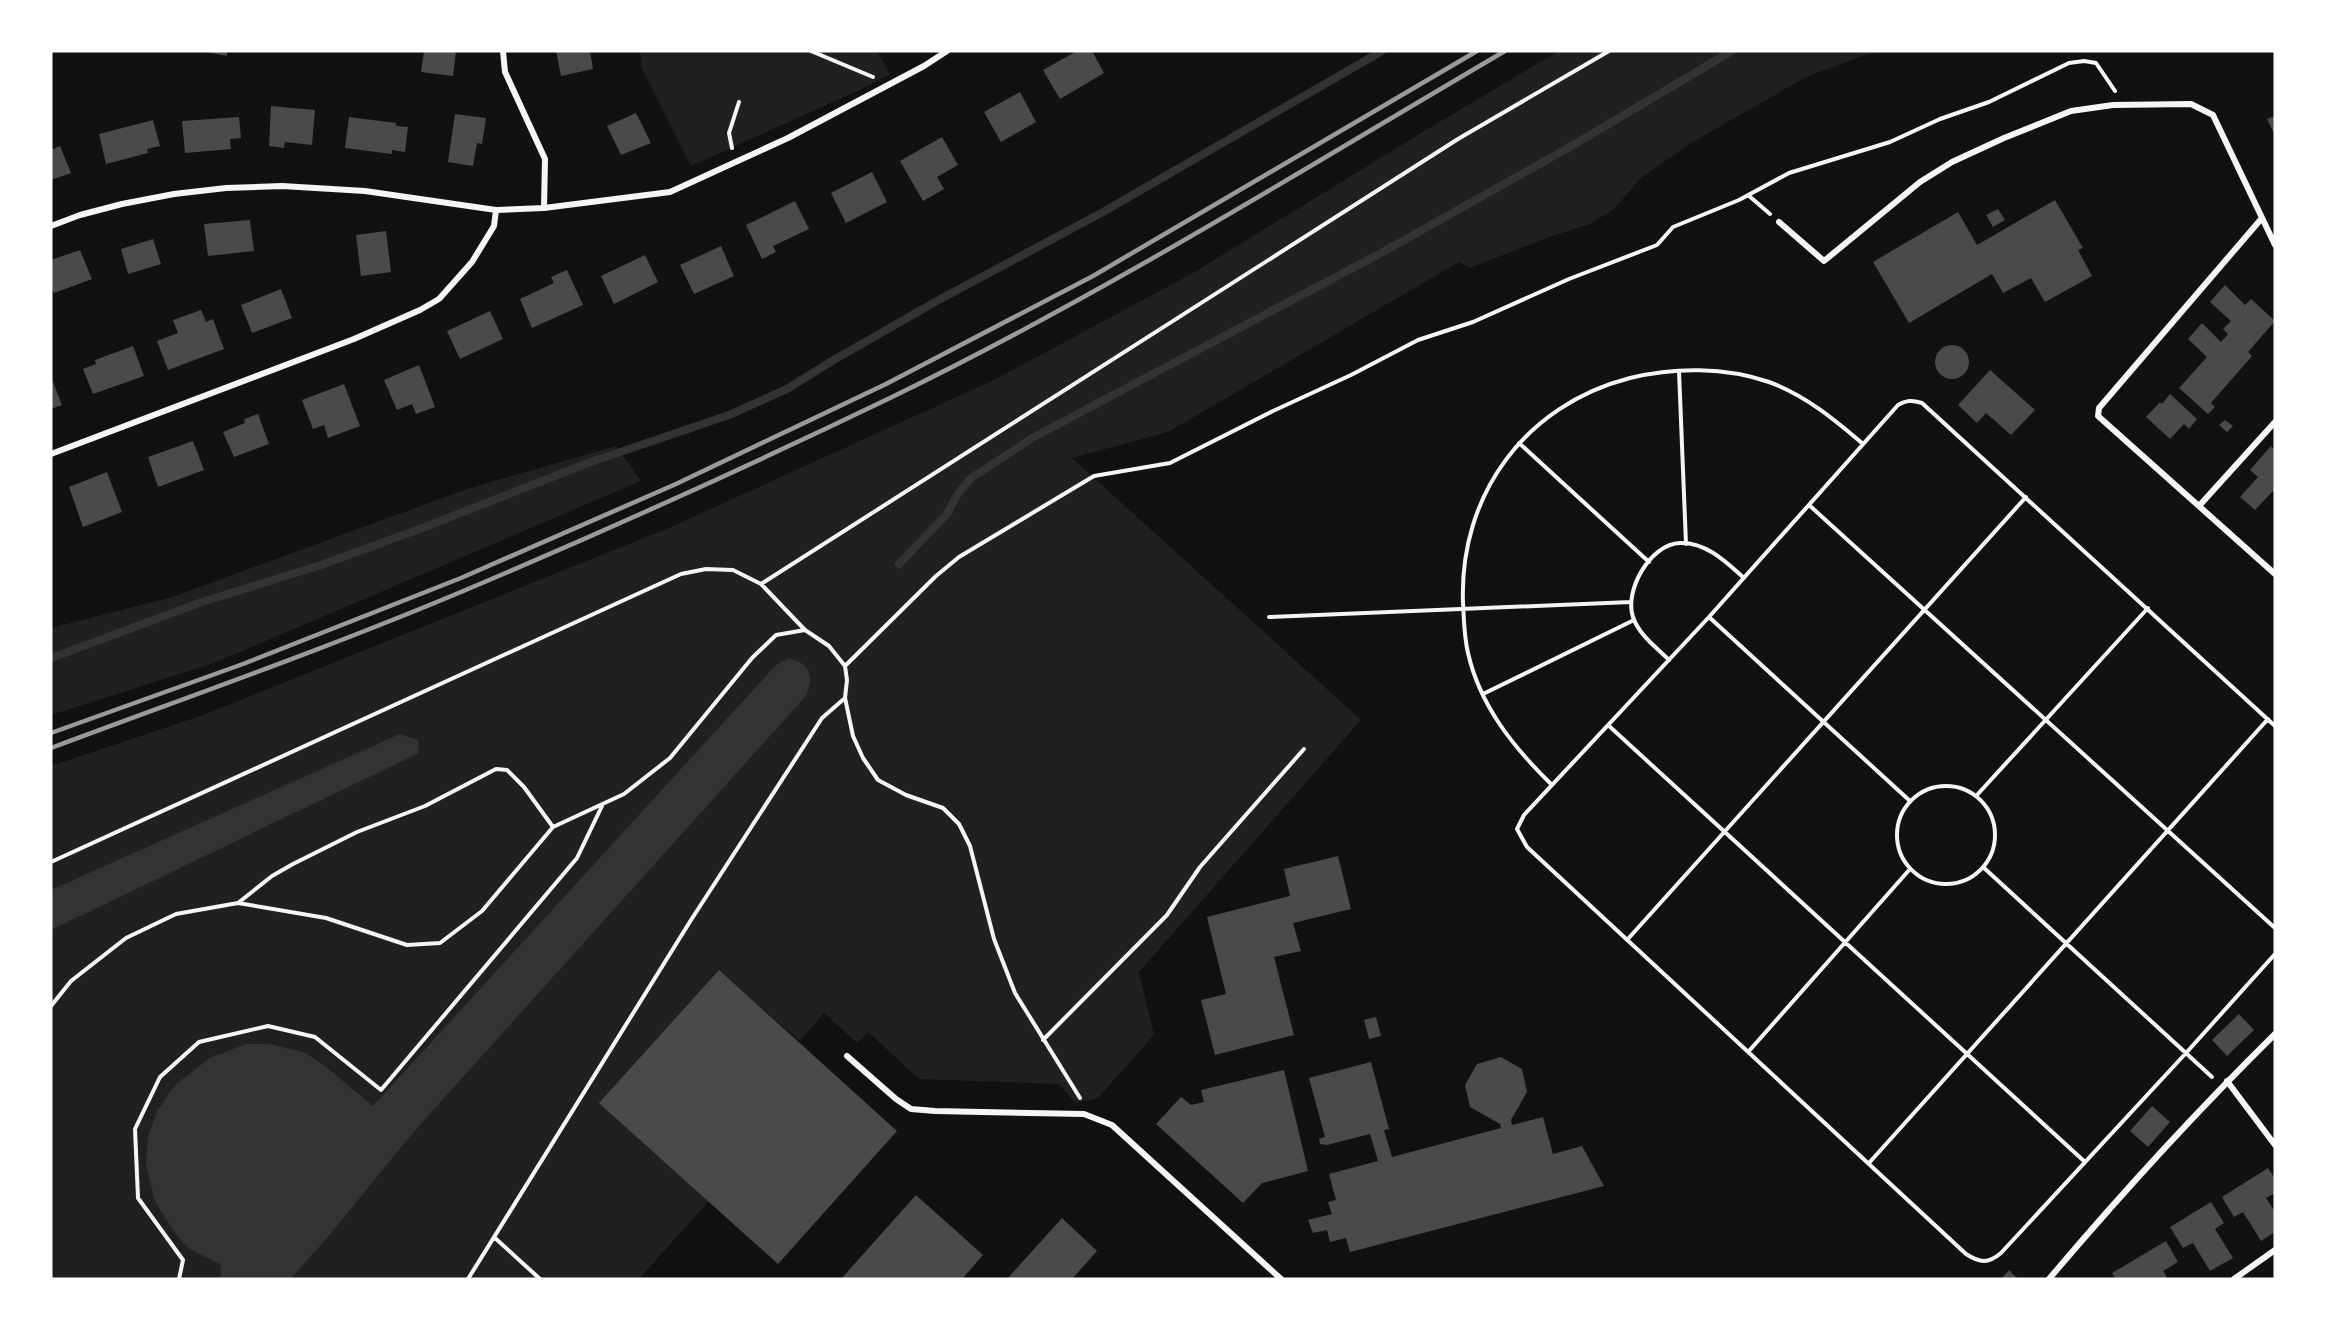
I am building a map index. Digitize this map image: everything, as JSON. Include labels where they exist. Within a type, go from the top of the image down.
[{"type":"street","points":[[503,51],[505,72],[546,159],[544,208]]},
{"type":"street","points":[[51,226],[80,215],[174,194],[282,186],[365,191],[496,210],[544,208],[670,192],[788,138],[886,87],[947,51]]},
{"type":"street","points":[[1779,222],[1824,261],[1920,182],[1952,162],[2004,138],[2071,111],[2119,104],[2191,105],[2213,115],[2275,245]]},
{"type":"street","points":[[51,454],[354,339],[420,310],[439,299],[472,262],[494,226],[496,210]]},
{"type":"street","points":[[2262,218],[2099,408],[2098,416],[2275,574]]},
{"type":"street","points":[[2199,506],[2275,422]]},
{"type":"street","points":[[2049,1279],[2128,1188],[2224,1084],[2275,1034]]},
{"type":"street","points":[[847,1056],[896,1099],[911,1109],[1084,1114],[1112,1125],[1281,1279]]},
{"type":"street","points":[[2224,1084],[2275,1145]]},
{"type":"street","points":[[2234,1279],[2275,1250]]},
{"type":"path","points":[[811,51],[828,60],[869,74],[886,87]]},
{"type":"path","points":[[761,584],[1458,139],[1609,51]]},
{"type":"path","points":[[845,666],[936,576],[959,557],[1094,476],[1170,463],[1418,340],[1473,322],[1569,279],[1657,245],[1673,227],[1748,195],[1789,173],[1890,142],[1940,119],[1989,102],[2069,63],[2084,61],[2096,63],[2115,92],[2119,104]]},
{"type":"path","points":[[735,162],[729,133],[739,102]]},
{"type":"path","points":[[1748,195],[1779,222]]},
{"type":"path","points":[[1679,370],[1686,544]]},
{"type":"path","points":[[1552,785],[1512,742],[1497,722],[1468,654],[1463,609],[1464,564],[1474,517],[1492,479],[1519,443],[1555,412],[1594,390],[1638,376],[1679,370],[1729,373],[1770,383],[1810,403],[1839,423],[1863,444]]},
{"type":"path","points":[[2275,726],[1922,403],[1914,400],[1906,401],[1898,405],[1709,617],[1552,785],[1520,821],[1517,829],[1527,847],[1966,1254],[1978,1261],[1985,1262],[1994,1259],[2001,1253],[2275,954]]},
{"type":"path","points":[[1519,443],[1649,562]]},
{"type":"path","points":[[1627,940],[2026,497]]},
{"type":"path","points":[[1809,505],[2275,928]]},
{"type":"path","points":[[1669,660],[1650,642],[1635,620],[1631,602],[1638,578],[1649,562],[1672,544],[1686,544],[1703,548],[1719,556],[1744,578]]},
{"type":"path","points":[[51,862],[681,574],[706,569],[733,570],[761,584],[806,630],[829,646],[845,666],[847,680],[845,698],[853,736],[863,758],[878,780],[906,795],[943,808],[958,824],[970,846],[994,939],[1015,993],[1072,1084],[1081,1101],[1084,1114]]},
{"type":"path","points":[[1269,617],[1631,602]]},
{"type":"path","points":[[1977,795],[2148,608]]},
{"type":"path","points":[[1709,617],[1910,801]]},
{"type":"path","points":[[1483,693],[1635,620]]},
{"type":"path","points":[[51,1006],[71,981],[126,938],[176,914],[238,903],[326,918],[408,945],[440,943],[482,911],[554,827],[624,794],[670,758],[752,658],[776,635],[806,630]]},
{"type":"path","points":[[468,1279],[703,901],[822,718],[845,698]]},
{"type":"path","points":[[1869,1163],[2268,719]]},
{"type":"path","points":[[1608,725],[2085,1162]]},
{"type":"path","points":[[1043,1040],[1167,915],[1200,867],[1304,749]]},
{"type":"path","points":[[238,903],[272,876],[292,864],[357,832],[425,806],[496,769],[507,770],[519,782],[554,827]]},
{"type":"path","points":[[1937,786],[1962,788],[1977,795],[1992,815],[1996,830],[1994,847],[1983,867],[1966,880],[1947,884],[1927,880],[1910,869],[1900,853],[1896,835],[1900,817],[1910,801],[1922,791],[1937,786]]},
{"type":"path","points":[[179,1279],[183,1260],[138,1198],[135,1129],[160,1077],[199,1042],[268,1026],[315,1037],[381,1090],[577,858],[602,804]]},
{"type":"path","points":[[1983,867],[2186,1053],[2224,1084]]},
{"type":"path","points":[[1749,1051],[1910,869]]},
{"type":"path","points":[[495,1238],[540,1279]]},
{"type":"shaded area","points":[[640,51],[877,51],[890,74],[691,166],[642,68]]},
{"type":"shaded area","points":[[1559,51],[1890,51],[1868,54],[1806,77],[1752,108],[1688,145],[1641,178],[1614,209],[1590,224],[1546,238],[1470,268],[1459,262],[1168,432],[1072,458],[1361,720],[1139,972],[1154,1035],[1098,1098],[1075,1103],[1059,1084],[919,1079],[868,1032],[857,1043],[824,1013],[800,1041],[719,971],[709,1201],[639,1279],[51,1279],[51,766],[206,714],[671,527],[994,380],[1193,273]]},
{"type":"shaded area","points":[[616,446],[641,481],[214,663],[51,715],[51,628],[172,597],[470,488]]},
{"type":"shaded area","points":[[789,658],[802,664],[809,673],[810,684],[805,697],[418,1127],[307,1261],[290,1279],[218,1279],[221,1275],[220,1264],[189,1249],[172,1229],[155,1201],[146,1165],[148,1137],[157,1111],[175,1085],[210,1058],[246,1044],[269,1044],[304,1052],[325,1066],[373,1106],[776,665]]},
{"type":"shaded area","points":[[400,734],[418,740],[419,753],[51,930],[51,890]]},
{"type":"building","points":[[201,51],[227,51],[227,56]]},
{"type":"building","points":[[424,51],[456,51],[453,76],[421,72]]},
{"type":"building","points":[[556,51],[590,51],[593,69],[561,76]]},
{"type":"building","points":[[1077,51],[1092,51],[1104,73],[1060,99],[1043,70]]},
{"type":"building","points":[[1020,92],[1036,122],[1001,142],[984,112]]},
{"type":"building","points":[[271,106],[315,110],[312,145],[285,142],[284,148],[269,146]]},
{"type":"building","points":[[636,113],[651,143],[621,155],[607,126]]},
{"type":"building","points":[[455,114],[486,118],[482,144],[477,143],[473,166],[448,162]]},
{"type":"building","points":[[2275,116],[2275,135],[2267,119]]},
{"type":"building","points":[[239,117],[241,138],[230,139],[231,149],[185,153],[182,121]]},
{"type":"building","points":[[349,117],[396,123],[396,126],[408,127],[405,152],[392,150],[392,154],[345,148]]},
{"type":"building","points":[[153,120],[160,146],[147,149],[148,153],[106,164],[99,134]]},
{"type":"building","points":[[942,137],[958,165],[937,177],[944,189],[923,201],[900,161]]},
{"type":"building","points":[[60,146],[71,173],[51,180],[51,150]]},
{"type":"building","points":[[872,172],[887,202],[846,223],[831,193]]},
{"type":"building","points":[[2055,200],[2083,248],[2078,250],[2092,276],[2045,302],[2031,278],[2003,293],[1992,274],[1909,323],[1873,262],[1958,212],[1977,245]]},
{"type":"building","points":[[795,201],[809,229],[773,246],[776,252],[762,259],[746,225]]},
{"type":"building","points":[[1998,209],[2005,220],[1993,227],[1986,215]]},
{"type":"building","points":[[250,220],[254,251],[208,256],[204,224]]},
{"type":"building","points":[[386,231],[391,272],[361,276],[356,235]]},
{"type":"building","points":[[153,239],[161,264],[128,274],[121,249]]},
{"type":"building","points":[[721,246],[734,276],[694,294],[680,265]]},
{"type":"building","points":[[80,250],[92,279],[54,293],[51,285],[51,260]]},
{"type":"building","points":[[645,255],[658,282],[614,304],[601,276]]},
{"type":"building","points":[[567,270],[583,305],[532,328],[520,299],[554,283],[551,277]]},
{"type":"building","points":[[2225,285],[2245,305],[2251,299],[2275,321],[2248,352],[2252,356],[2211,403],[2215,407],[2208,414],[2179,388],[2207,357],[2188,339],[2202,323],[2221,342],[2228,334],[2223,329],[2231,321],[2210,302]]},
{"type":"building","points":[[281,289],[292,318],[252,333],[241,305]]},
{"type":"building","points":[[201,310],[206,322],[213,319],[224,349],[168,370],[157,341],[178,333],[173,320]]},
{"type":"building","points":[[490,311],[503,339],[460,359],[447,331]]},
{"type":"building","points":[[1952,345],[1964,350],[1969,362],[1964,374],[1952,379],[1940,374],[1935,362],[1940,350]]},
{"type":"building","points":[[133,346],[144,376],[93,394],[83,369],[96,364],[95,360]]},
{"type":"building","points":[[419,365],[435,407],[416,414],[412,404],[397,410],[384,380]]},
{"type":"building","points":[[1990,370],[2035,410],[2011,435],[1986,413],[1977,423],[1958,405]]},
{"type":"building","points":[[51,377],[62,405],[51,409]]},
{"type":"building","points":[[344,384],[360,426],[328,438],[324,425],[313,429],[302,400]]},
{"type":"building","points":[[2170,394],[2197,419],[2189,429],[2184,424],[2170,439],[2146,417]]},
{"type":"building","points":[[258,414],[269,444],[234,457],[223,432],[245,423],[244,419]]},
{"type":"building","points":[[2225,420],[2233,426],[2227,432],[2219,425]]},
{"type":"building","points":[[193,441],[204,470],[158,487],[148,457]]},
{"type":"building","points":[[2271,446],[2275,450],[2275,493],[2273,491],[2255,510],[2240,497],[2258,477],[2250,470]]},
{"type":"building","points":[[107,472],[122,512],[83,527],[69,487]]},
{"type":"building","points":[[1338,856],[1351,909],[1293,923],[1301,951],[1274,957],[1294,1035],[1215,1055],[1201,1000],[1226,994],[1207,917],[1290,896],[1284,869]]},
{"type":"building","points":[[719,970],[897,1131],[778,1264],[599,1103]]},
{"type":"building","points":[[2239,1014],[2254,1030],[2227,1056],[2212,1040]]},
{"type":"building","points":[[1376,1017],[1381,1036],[1369,1039],[1364,1020]]},
{"type":"building","points":[[1501,1057],[1522,1069],[1527,1092],[1511,1120],[1512,1125],[1543,1117],[1553,1154],[1582,1146],[1604,1186],[1350,1252],[1346,1238],[1330,1242],[1327,1230],[1313,1233],[1308,1220],[1332,1214],[1328,1202],[1336,1200],[1329,1174],[1378,1161],[1370,1134],[1327,1145],[1320,1144],[1319,1139],[1325,1137],[1309,1078],[1371,1062],[1389,1129],[1384,1130],[1392,1157],[1501,1128],[1500,1124],[1470,1107],[1465,1085],[1477,1064]]},
{"type":"building","points":[[1284,1070],[1308,1171],[1262,1183],[1243,1203],[1156,1124],[1181,1097],[1191,1105],[1204,1102],[1201,1090]]},
{"type":"building","points":[[2152,1106],[2170,1122],[2148,1147],[2130,1131]]},
{"type":"building","points":[[2268,1168],[2275,1179],[2275,1193],[2266,1198],[2275,1212],[2275,1232],[2261,1241],[2243,1212],[2234,1217],[2222,1197]]},
{"type":"building","points":[[916,1195],[983,1255],[962,1279],[841,1279]]},
{"type":"building","points":[[2211,1202],[2224,1223],[2215,1229],[2233,1258],[2210,1271],[2193,1243],[2183,1248],[2170,1227]]},
{"type":"building","points":[[1062,1218],[1097,1251],[1072,1279],[1007,1279]]},
{"type":"building","points":[[2166,1241],[2178,1262],[2163,1271],[2168,1279],[2116,1279],[2112,1273]]},
{"type":"building","points":[[2009,1270],[2018,1279],[2001,1279]]},
{"type":"waterway","points":[[51,658],[202,602],[321,565],[425,527],[588,463],[729,415],[787,389],[935,302],[1103,212],[1382,51]]},
{"type":"waterway","points":[[899,564],[947,514],[957,495],[971,478],[1034,437],[1381,253],[1568,148],[1732,51]]},
{"type":"railway","points":[[51,733],[243,664],[461,578],[676,484],[886,384],[1093,276],[1477,51]]},
{"type":"railway","points":[[51,748],[313,651],[468,589],[680,496],[890,398],[1047,317],[1124,274],[1505,51]]}]
